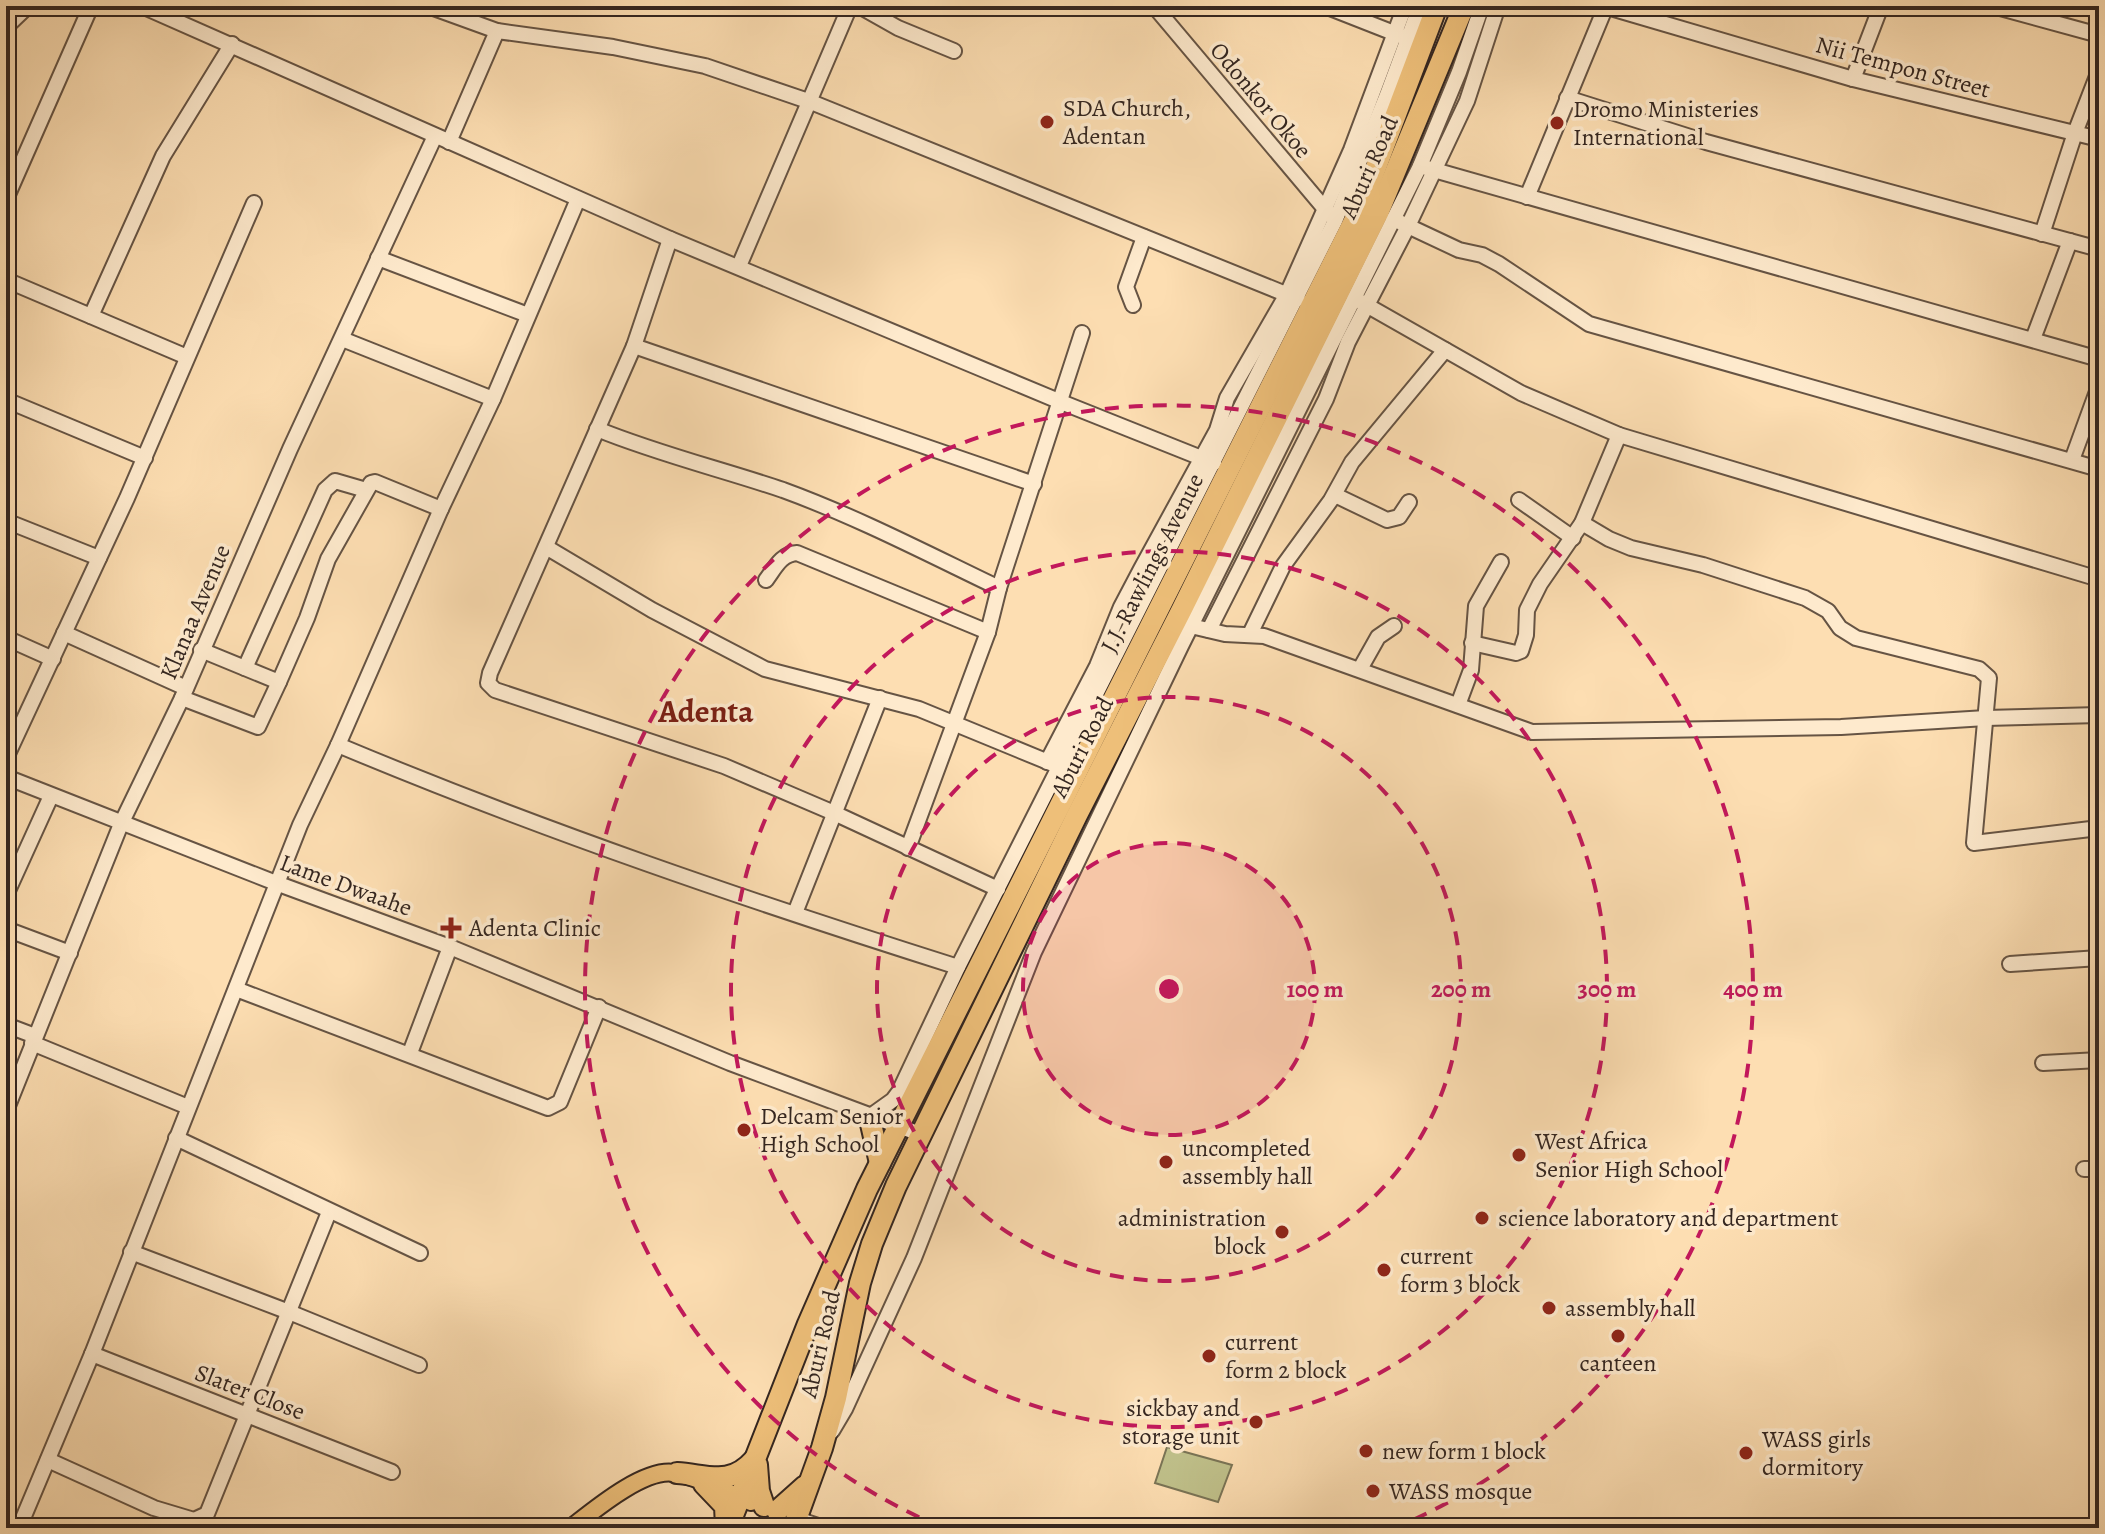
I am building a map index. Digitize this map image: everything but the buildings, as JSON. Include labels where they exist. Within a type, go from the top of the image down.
[{"type":"highway","name":"J.J. Rawlings Avenue","points":[[740,1498],[808,1324],[985,933],[1204,499],[1361,207],[1437,6]]},
{"type":"highway","points":[[1465,6],[1470,40]]},
{"type":"highway","name":"Aburi Road","points":[[797,1521],[798,1495],[812,1477],[822,1448],[872,1244],[918,1139],[1077,815],[1174,642],[1379,211],[1465,6]]},
{"type":"highway","points":[[1387,95],[1412,76]]},
{"type":"highway","points":[[872,1120],[880,1163]]},
{"type":"highway","points":[[677,1473],[729,1477],[738,1475],[757,1457]]},
{"type":"highway","points":[[757,1457],[759,1491],[797,1521]]},
{"type":"highway","points":[[704,1484],[725,1506],[727,1528]]},
{"type":"highway","points":[[727,1528],[740,1498]]},
{"type":"main road","points":[[571,1528],[648,1476],[663,1472],[677,1473],[797,1521]]},
{"type":"street","points":[[6,27],[28,6]]},
{"type":"street","points":[[6,199],[91,6]]},
{"type":"street","points":[[142,6],[670,239],[1208,460]]},
{"type":"street","points":[[428,6],[497,31],[613,47],[736,75],[811,102],[1292,296]]},
{"type":"street","points":[[739,266],[850,6]]},
{"type":"street","points":[[859,6],[898,28],[954,51]]},
{"type":"street","name":"Odonkor Okoe","points":[[1154,6],[1330,216]]},
{"type":"street","points":[[1325,6],[1402,36]]},
{"type":"street","points":[[1204,499],[1208,460],[1235,384],[1292,296],[1387,95],[1402,36],[1405,6]]},
{"type":"street","points":[[1330,216],[1402,36],[1420,6]]},
{"type":"street","points":[[822,1448],[845,1409],[914,1258],[1034,952],[1174,642],[1191,626],[1360,301],[1408,226],[1482,6]]},
{"type":"street","points":[[1209,630],[1326,399],[1393,219],[1467,101],[1498,6]]},
{"type":"street","points":[[1527,197],[1605,6]]},
{"type":"street","name":"Nii Tempon Street","points":[[1605,6],[1853,79],[2099,139]]},
{"type":"street","points":[[1853,79],[1881,6]]},
{"type":"street","points":[[1993,6],[2099,35]]},
{"type":"street","name":"Klanaa Avenue","points":[[6,1111],[10,1086],[34,1040],[121,824],[184,693],[290,449],[378,258],[497,31]]},
{"type":"street","points":[[91,316],[163,156],[232,44]]},
{"type":"street","points":[[2042,234],[2099,71]]},
{"type":"street","points":[[1567,98],[1706,142],[2099,249]]},
{"type":"street","points":[[1427,168],[2099,359]]},
{"type":"street","points":[[19,1528],[92,1354],[300,825],[493,399],[578,199]]},
{"type":"street","points":[[6,758],[145,458],[254,203]]},
{"type":"street","points":[[1393,219],[1459,250],[1482,255],[1499,264],[1589,324],[2099,469]]},
{"type":"street","points":[[1133,305],[1126,287],[1144,237]]},
{"type":"street","points":[[670,239],[634,346],[490,673],[488,679],[491,686],[724,766],[998,889]]},
{"type":"street","points":[[2033,339],[2070,241]]},
{"type":"street","points":[[378,258],[528,315]]},
{"type":"street","points":[[6,280],[187,357]]},
{"type":"street","points":[[1360,301],[1521,393],[1619,435],[2099,579]]},
{"type":"street","points":[[908,848],[988,632],[999,588],[1082,333]]},
{"type":"street","points":[[342,339],[493,399]]},
{"type":"street","points":[[634,346],[1034,484]]},
{"type":"street","points":[[1250,634],[1283,566],[1335,495],[1352,462],[1445,350]]},
{"type":"street","points":[[2072,460],[2099,386]]},
{"type":"street","points":[[6,400],[145,458]]},
{"type":"street","points":[[597,429],[784,491],[901,541],[999,588]]},
{"type":"street","points":[[1472,643],[1516,653],[1521,651],[1526,635],[1527,610],[1540,584],[1582,523],[1619,435]]},
{"type":"street","points":[[872,1120],[899,1092],[958,967],[985,933],[998,889],[1128,594],[1208,460]]},
{"type":"street","points":[[245,668],[325,490],[335,481],[366,490]]},
{"type":"street","points":[[64,633],[257,727],[262,722],[307,618],[328,559],[366,490],[375,482],[441,509]]},
{"type":"street","points":[[1335,495],[1387,520],[1399,517],[1409,502]]},
{"type":"street","points":[[1519,500],[1573,538]]},
{"type":"street","points":[[6,521],[99,558]]},
{"type":"street","points":[[1582,523],[1631,548],[1703,565],[1805,598],[1828,611],[1840,628],[1856,638],[1979,669],[1989,678],[1974,843],[2099,828]]},
{"type":"street","points":[[546,547],[664,617],[765,669],[919,709],[1054,764]]},
{"type":"street","points":[[766,580],[781,559],[797,553],[988,632]]},
{"type":"street","points":[[1458,705],[1471,670],[1476,606],[1501,562]]},
{"type":"street","points":[[1191,626],[1225,634],[1250,634],[1360,669],[1532,732],[1546,734],[1841,727],[2099,715]]},
{"type":"street","points":[[1360,669],[1378,637],[1394,626]]},
{"type":"street","points":[[6,638],[53,659]]},
{"type":"street","points":[[201,650],[279,682]]},
{"type":"street","points":[[795,913],[880,698]]},
{"type":"street","points":[[1054,764],[1088,731]]},
{"type":"street","points":[[338,745],[469,800],[600,848],[958,967]]},
{"type":"street","name":"Lame Dwaahe","points":[[6,777],[121,824],[450,947],[918,1139]]},
{"type":"street","points":[[6,895],[51,796]]},
{"type":"street","points":[[6,929],[70,953]]},
{"type":"street","points":[[410,1053],[450,947]]},
{"type":"street","points":[[2010,964],[2099,958]]},
{"type":"street","points":[[236,989],[548,1108],[560,1102],[599,1007]]},
{"type":"street","points":[[6,1025],[188,1107]]},
{"type":"street","points":[[2043,1063],[2099,1060]]},
{"type":"street","points":[[176,1138],[420,1253]]},
{"type":"street","points":[[48,1460],[154,1508],[194,1520],[207,1514],[329,1212]]},
{"type":"street","points":[[131,1252],[419,1365]]},
{"type":"street","name":"Slater Close","points":[[92,1354],[392,1472]]},
{"type":"green space","points":[[1167,1447],[1232,1465],[1218,1502],[1155,1483]]},
{"type":"place","name":"SDA Church, Adentan","points":[[1047,122]]},
{"type":"place","name":"Dromo Ministeries International","points":[[1557,123]]},
{"type":"place","name":"Adenta Clinic","points":[[451,928]]},
{"type":"place","name":"Delcam Senior High School","points":[[744,1130]]},
{"type":"place","name":"West Africa Senior High School","points":[[1519,1155]]},
{"type":"place","name":"uncompleted assembly hall","points":[[1166,1162]]},
{"type":"place","name":"science laboratory and department","points":[[1482,1218]]},
{"type":"place","name":"administration block","points":[[1282,1232]]},
{"type":"place","name":"current form 3 block","points":[[1384,1270]]},
{"type":"place","name":"assembly hall","points":[[1549,1308]]},
{"type":"place","name":"canteen","points":[[1618,1336]]},
{"type":"place","name":"current form 2 block","points":[[1209,1356]]},
{"type":"place","name":"sickbay and storage unit","points":[[1256,1422]]},
{"type":"place","name":"new form 1 block","points":[[1366,1451]]},
{"type":"place","name":"WASS girls dormitory","points":[[1746,1453]]},
{"type":"place","name":"WASS mosque","points":[[1373,1491]]},
{"type":"district","name":"Adenta","points":[[706,711]]}]
